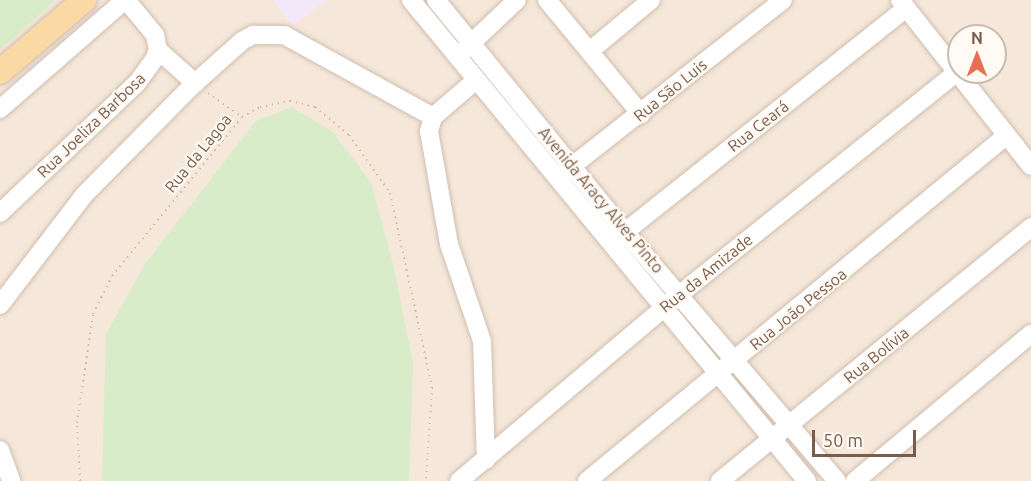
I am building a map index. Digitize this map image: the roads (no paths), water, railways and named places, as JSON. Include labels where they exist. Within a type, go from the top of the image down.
[{"type":"main road","points":[[0,72],[84,0]]},
{"type":"street","points":[[0,109],[126,0],[155,35],[158,50],[195,83]]},
{"type":"street","name":"Avenida Aracy Alves Pinto","points":[[411,0],[609,244],[807,481]]},
{"type":"street","name":"Avenida Aracy Alves Pinto","points":[[436,0],[625,232],[837,481]]},
{"type":"street","points":[[458,56],[518,0]]},
{"type":"street","points":[[548,0],[641,114]]},
{"type":"street","points":[[591,50],[651,0]]},
{"type":"street","name":"Rua São Luis","points":[[556,179],[783,0]]},
{"type":"street","points":[[903,4],[947,58]]},
{"type":"street","name":"Rua Ceará","points":[[609,244],[903,4]]},
{"type":"street","points":[[0,305],[84,195],[195,83],[242,41],[253,35],[284,35],[433,117]]},
{"type":"street","name":"Rua Joeliza Barbosa","points":[[0,213],[137,83],[158,50]]},
{"type":"street","points":[[476,80],[433,117],[430,144],[449,244],[482,341],[486,460]]},
{"type":"street","name":"Rua da Amizade","points":[[459,481],[662,308],[947,80]]},
{"type":"street","points":[[968,84],[1031,165]]},
{"type":"street","name":"Rua João Pessoa","points":[[587,481],[1007,135]]},
{"type":"street","name":"Rua Bolívia","points":[[720,481],[1031,227]]},
{"type":"street","points":[[855,481],[1031,334]]},
{"type":"street","points":[[0,450],[11,481]]}]
